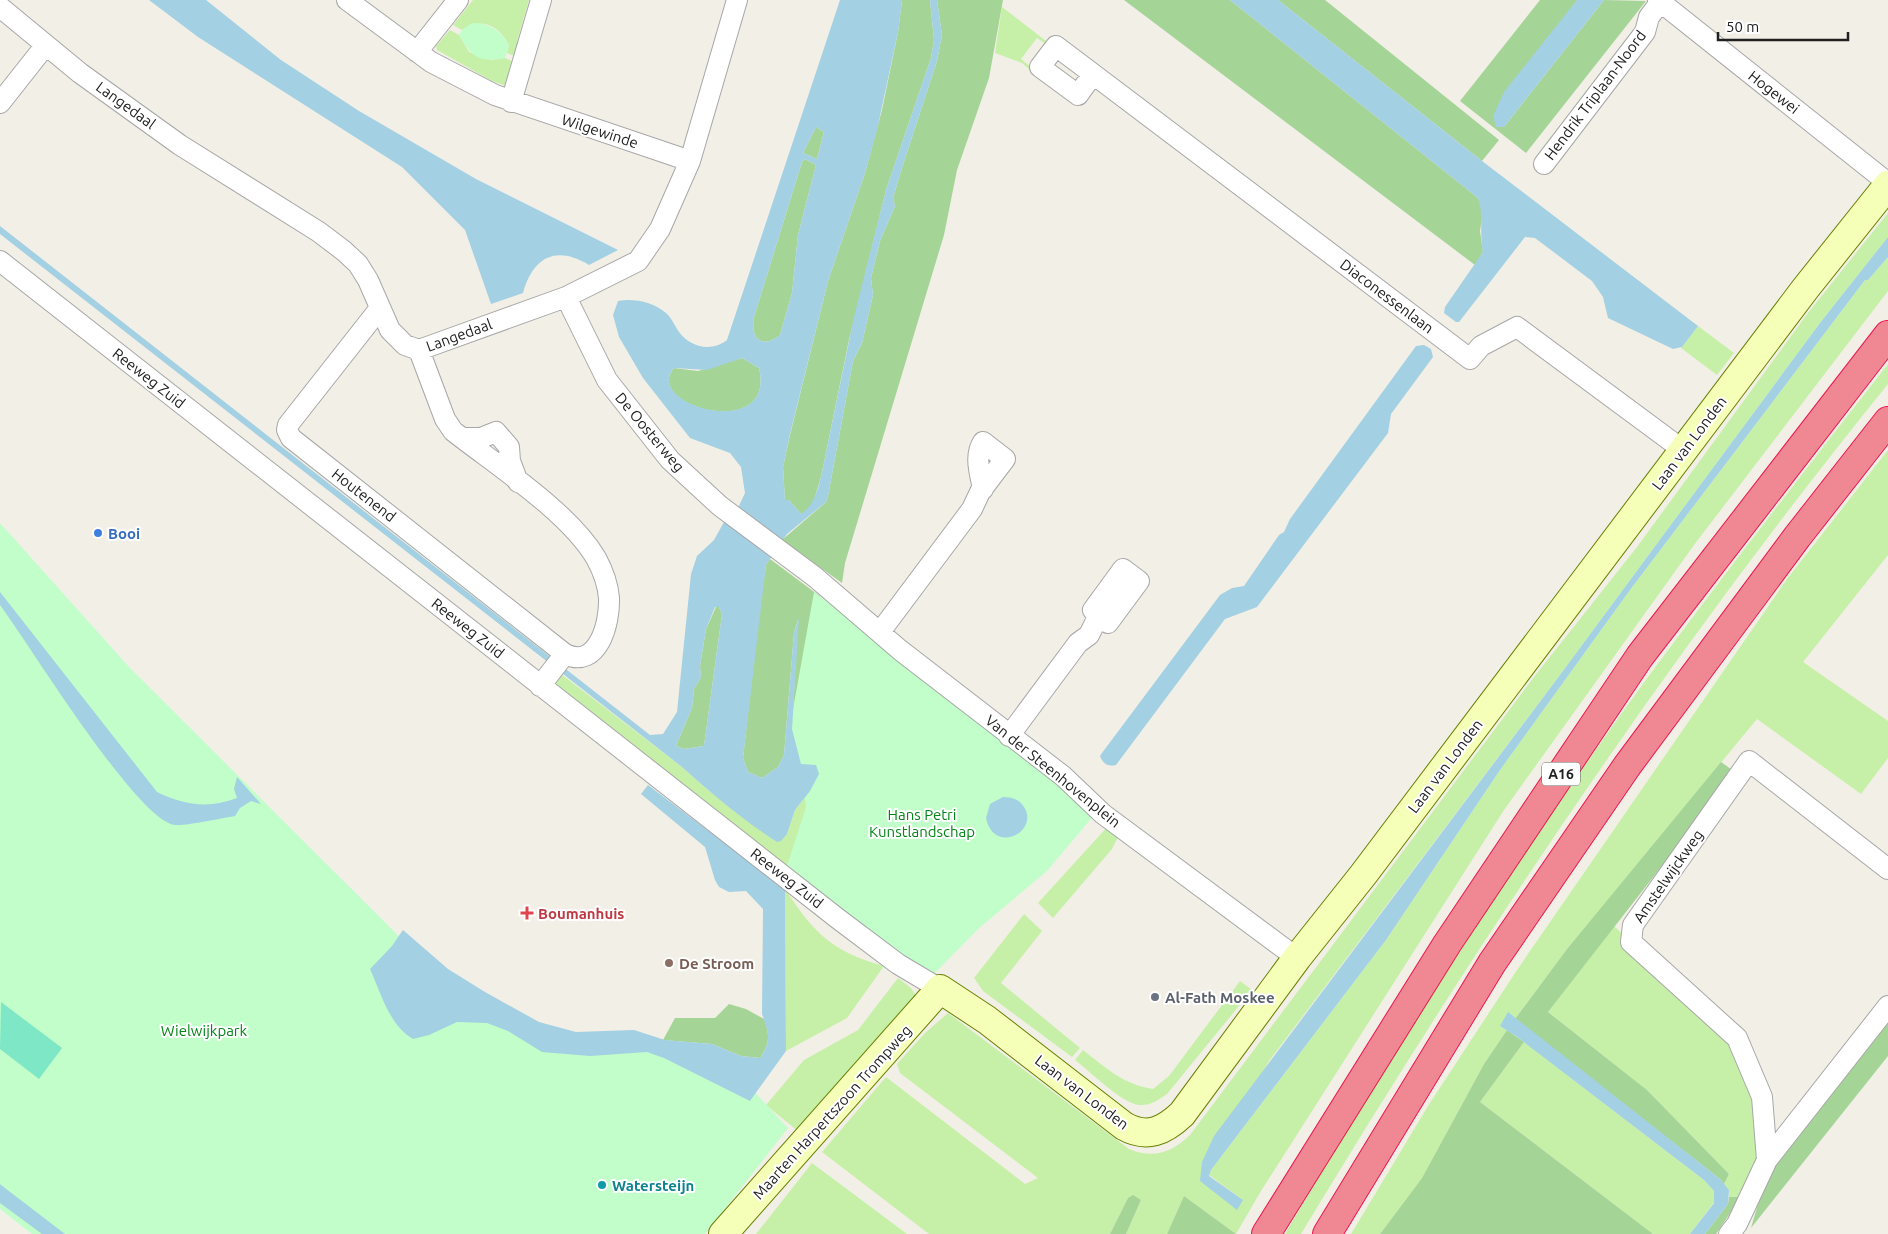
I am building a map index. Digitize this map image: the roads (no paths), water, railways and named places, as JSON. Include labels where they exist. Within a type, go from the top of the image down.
[{"type":"highway","name":"A16","points":[[1266,1234],[1447,944],[1640,656],[1888,335]]},
{"type":"highway","points":[[1327,1234],[1492,963],[1621,774],[1797,537],[1888,422]]},
{"type":"street","name":"Wilgewinde","points":[[347,0],[431,62],[511,102],[690,161]]},
{"type":"street","points":[[417,52],[458,0]]},
{"type":"street","points":[[511,102],[541,0]]},
{"type":"street","name":"Langedaal","points":[[0,7],[45,46],[180,145],[320,232],[344,251],[358,264],[368,280],[390,330],[396,339],[419,350],[566,297],[638,261],[660,228],[690,161],[737,0]]},
{"type":"street","name":"Hendrik Triplaan-Noord","points":[[1544,164],[1645,32],[1649,16],[1660,1]]},
{"type":"street","name":"Hogewei","points":[[1660,1],[1888,184]]},
{"type":"street","points":[[0,103],[45,46]]},
{"type":"street","name":"Diaconessenlaan","points":[[1093,74],[1470,359],[1481,346],[1517,327],[1683,450]]},
{"type":"street","name":"Laan van Londen","points":[[940,989],[987,1020],[1124,1126],[1134,1131],[1155,1133],[1171,1125],[1182,1114],[1297,958],[1362,875],[1805,289],[1888,184]]},
{"type":"street","name":"Reeweg Zuid","points":[[0,261],[544,680],[898,964],[940,989]]},
{"type":"street","name":"De Oosterweg","points":[[566,297],[607,380],[670,460],[720,506],[791,558]]},
{"type":"street","name":"Houtenend","points":[[380,308],[288,425],[287,430],[291,438],[565,654]]},
{"type":"street","points":[[419,350],[453,432],[518,482],[576,531],[596,559],[606,581],[608,610],[606,626],[596,650],[586,657],[573,658],[565,654],[544,680]]},
{"type":"street","points":[[880,632],[972,509],[983,489]]},
{"type":"street","name":"Van der Steenhovenplein","points":[[791,558],[880,632],[1063,776],[1103,814],[1297,958]]},
{"type":"street","points":[[1010,736],[1078,644],[1089,635],[1098,617]]},
{"type":"street","name":"Amstelwijckweg","points":[[1768,1160],[1762,1097],[1737,1038],[1631,942],[1633,924],[1749,761],[1888,869]]},
{"type":"street","name":"Maarten Harpertszoon Trompweg","points":[[723,1234],[940,989]]},
{"type":"street","points":[[1729,1234],[1737,1224],[1768,1160],[1888,1006]]},
{"type":"water","points":[[149,0],[206,0],[281,60],[359,111],[476,179],[618,250],[589,265],[566,256],[547,258],[533,271],[523,293],[491,304],[465,230],[402,167],[198,37]]},
{"type":"water","points":[[840,0],[902,0],[898,32],[877,130],[865,173],[828,281],[783,467],[785,500],[789,500],[801,514],[812,502],[821,477],[854,317],[886,190],[931,58],[934,40],[930,0],[937,0],[942,35],[937,61],[893,198],[895,206],[880,241],[871,278],[873,295],[862,343],[853,361],[828,496],[826,502],[787,534],[766,565],[743,758],[748,772],[762,778],[778,767],[784,755],[794,633],[799,618],[792,729],[801,764],[816,765],[819,774],[810,791],[795,810],[787,834],[781,841],[777,842],[740,816],[682,767],[0,234],[0,226],[650,735],[663,734],[677,712],[691,574],[697,556],[714,540],[724,522],[738,508],[745,493],[741,467],[730,453],[690,438],[643,378],[619,337],[613,315],[618,301],[643,302],[655,306],[666,313],[679,332],[689,342],[708,347],[721,344],[727,340]],"holes":[[[816,127],[824,132],[817,159],[803,153]],[[805,159],[816,165],[798,235],[792,293],[780,335],[773,339],[762,341],[755,336],[754,317],[802,162]],[[742,358],[759,368],[759,391],[749,405],[731,411],[711,410],[691,404],[676,394],[669,382],[674,368],[707,370]],[[715,607],[719,607],[722,614],[704,746],[684,749],[676,746],[692,708],[694,689],[701,677],[700,666],[706,629]]]},
{"type":"water","points":[[1230,0],[1278,0],[1482,161],[1698,326],[1682,347],[1673,349],[1608,318],[1603,297],[1592,281],[1535,238],[1525,237],[1459,322],[1456,322],[1444,313],[1445,307],[1483,252],[1481,211],[1478,198]]},
{"type":"water","points":[[1577,0],[1604,0],[1504,127],[1496,127],[1493,116],[1504,92]]},
{"type":"water","points":[[1888,237],[1888,257],[1868,280],[1865,280],[1630,590],[1500,770],[1386,940],[1211,1170],[1209,1176],[1243,1200],[1237,1210],[1200,1181],[1202,1162],[1214,1136],[1557,679],[1820,323]]},
{"type":"water","points":[[1424,345],[1431,349],[1433,357],[1391,414],[1388,433],[1257,607],[1225,619],[1116,765],[1111,766],[1104,763],[1100,756],[1102,753],[1220,595],[1232,588],[1244,586],[1279,535],[1284,532],[1290,519],[1416,346]]},
{"type":"water","points":[[0,592],[157,792],[186,803],[216,804],[237,798],[234,789],[237,777],[261,804],[251,801],[240,808],[235,816],[187,824],[175,825],[158,816],[136,794],[110,763],[84,727],[0,605]]},
{"type":"water","points":[[648,785],[785,889],[786,1051],[750,1101],[664,1058],[647,1052],[590,1056],[542,1052],[508,1031],[487,1023],[457,1022],[429,1035],[413,1039],[398,1026],[387,1008],[370,969],[392,946],[403,930],[448,969],[539,1022],[576,1032],[634,1030],[665,1040],[712,1044],[741,1056],[760,1058],[768,1042],[762,1014],[763,909],[746,891],[729,892],[719,887],[705,847],[641,794]]},
{"type":"water","points":[[1003,797],[1018,800],[1024,807],[1027,816],[1026,824],[1021,831],[1014,836],[1006,838],[998,836],[991,829],[986,818],[990,804]]},
{"type":"water","points":[[1508,1012],[1720,1179],[1729,1190],[1728,1204],[1705,1234],[1690,1234],[1714,1203],[1714,1191],[1704,1180],[1516,1036],[1500,1026]]},
{"type":"water","points":[[0,1184],[65,1234],[42,1234],[0,1203]]},
{"type":"place","name":"Booi","points":[[98,533]]},
{"type":"place","name":"Boumanhuis","points":[[527,913]]},
{"type":"place","name":"De Stroom","points":[[669,963]]},
{"type":"place","name":"Al-Fath Moskee","points":[[1155,997]]},
{"type":"place","name":"Watersteijn","points":[[602,1185]]},
{"type":"park label","name":"Hans Petri Kunstlandschap","points":[[922,822]]},
{"type":"park label","name":"Wielwijkpark","points":[[204,1030]]}]
